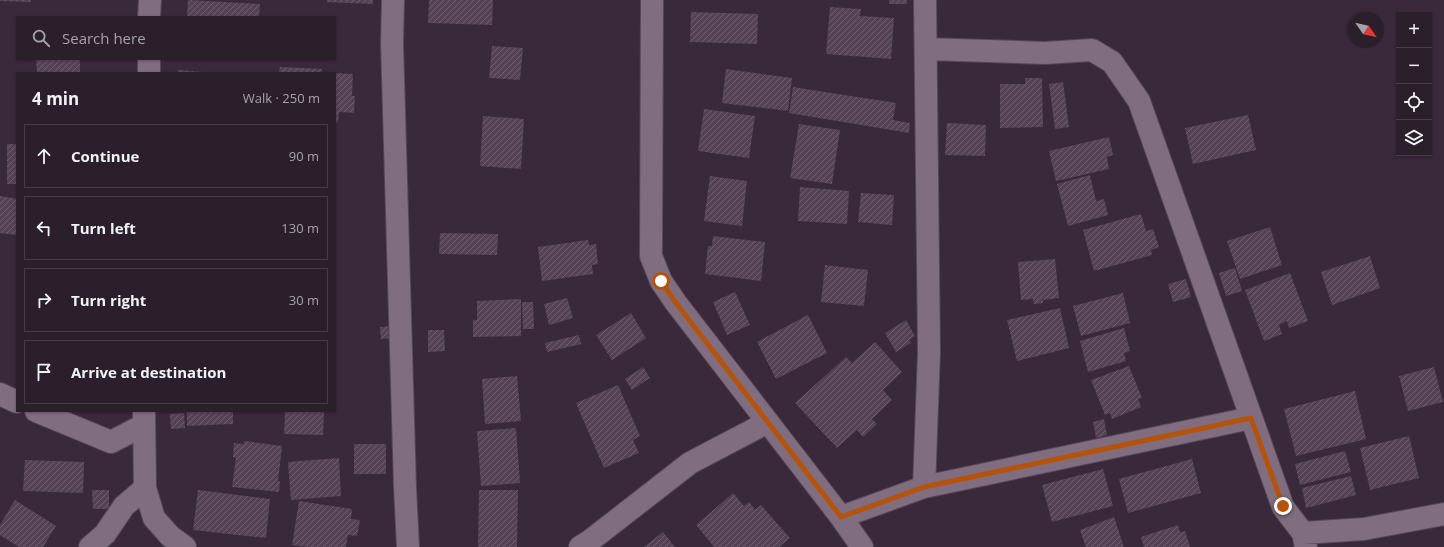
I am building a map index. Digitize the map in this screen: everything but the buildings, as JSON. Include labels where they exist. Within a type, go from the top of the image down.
[{"type":"street","points":[[149,16],[150,0]]},
{"type":"street","points":[[393,0],[392,51],[408,547]]},
{"type":"street","points":[[652,0],[652,256],[661,281],[676,303],[841,517],[862,547]]},
{"type":"street","points":[[924,487],[929,352],[925,0]]},
{"type":"street","points":[[926,48],[1045,53],[1092,50],[1112,62],[1139,102],[1283,506],[1304,540],[1444,514]]},
{"type":"street","points":[[149,60],[149,72]]},
{"type":"street","points":[[0,394],[16,402]]},
{"type":"street","points":[[38,412],[111,442],[144,418]]},
{"type":"street","points":[[144,418],[145,488],[154,518],[170,536],[186,547]]},
{"type":"street","points":[[841,517],[924,487],[1251,418]]},
{"type":"street","points":[[580,547],[690,463],[768,422]]},
{"type":"street","points":[[90,547],[105,534],[124,506],[145,488]]},
{"type":"route","points":[[661,281],[676,303],[841,517],[924,487],[1251,418],[1283,506]]}]
